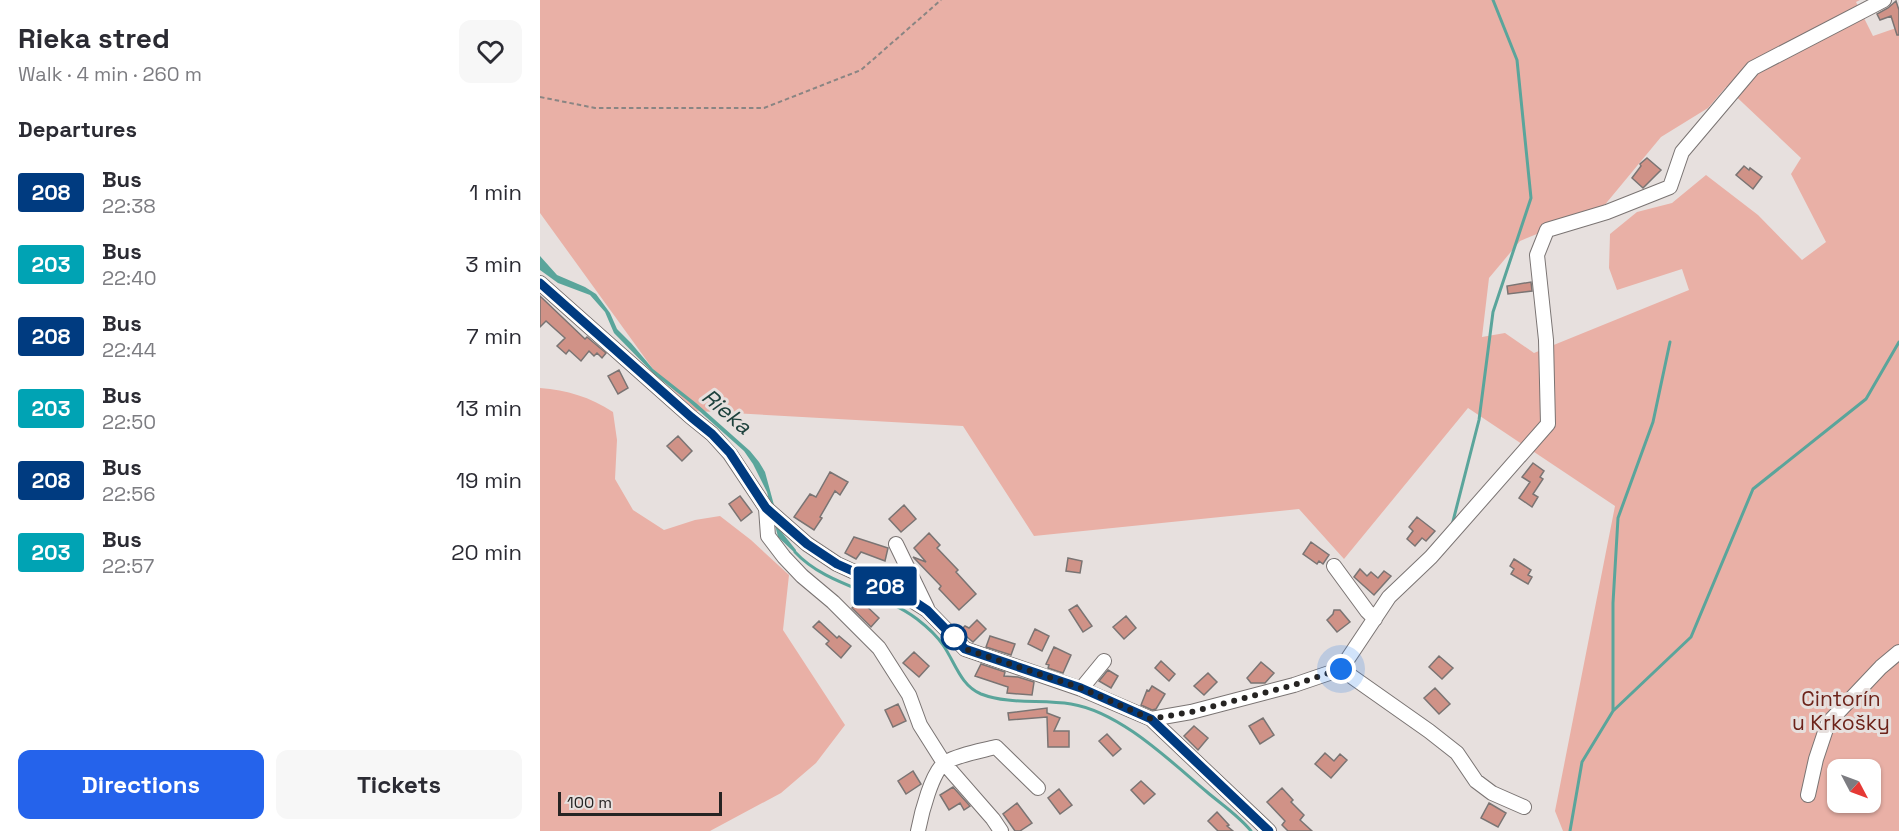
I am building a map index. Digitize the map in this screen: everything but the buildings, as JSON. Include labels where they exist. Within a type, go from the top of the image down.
[{"type":"street","points":[[1151,719],[1191,712],[1294,685],[1341,669],[1389,597],[1431,557],[1548,424],[1546,340],[1537,255],[1547,230],[1607,212],[1670,187],[1682,152],[1753,68],[1884,0]]},
{"type":"street","points":[[540,283],[712,434],[730,453],[767,508],[807,544],[837,564],[900,592],[927,610],[965,649],[1081,688],[1151,719],[1269,831]]},
{"type":"street","points":[[767,508],[768,536],[784,557],[848,615],[879,648],[909,696],[920,725],[944,763],[1001,831]]},
{"type":"street","points":[[896,544],[927,610]]},
{"type":"street","points":[[1334,566],[1375,619]]},
{"type":"street","points":[[1808,795],[1816,759],[1828,723],[1881,666],[1899,652]]},
{"type":"street","points":[[1081,688],[1104,661]]},
{"type":"street","points":[[1341,669],[1429,730],[1457,753],[1476,781],[1492,793],[1524,807]]},
{"type":"street","points":[[918,831],[922,809],[932,782],[944,763],[968,754],[996,747],[1038,789]]},
{"type":"path","points":[[540,98],[595,108],[764,108],[861,70],[941,0]]},
{"type":"green space","name":"Cintorín u Krkošky","points":[[540,0],[1860,0],[1856,2],[1873,36],[1899,27],[1899,831],[1563,831],[1555,811],[1615,506],[1468,408],[1344,559],[1299,509],[1034,536],[963,426],[696,411],[658,376],[540,213]],"holes":[[[1726,87],[1801,158],[1791,174],[1826,242],[1802,260],[1758,215],[1706,175],[1672,203],[1637,212],[1610,234],[1609,268],[1617,290],[1682,269],[1689,290],[1534,353],[1505,333],[1482,337],[1489,278],[1520,241],[1603,207],[1661,137],[1708,108]]]},
{"type":"green space","points":[[540,388],[578,395],[613,412],[617,440],[615,479],[633,510],[664,530],[695,520],[720,516],[751,540],[789,575],[783,630],[845,725],[816,763],[781,793],[710,831],[540,831]]},
{"type":"water","name":"Rieka","points":[[540,256],[557,275],[596,294],[610,313],[617,329],[653,369],[750,451],[765,472],[774,505],[780,511],[780,530],[796,550],[796,554],[778,537],[767,492],[744,451],[655,375],[614,333],[605,312],[590,295],[558,283],[540,270]]},
{"type":"waterway","points":[[1452,525],[1479,420],[1493,312],[1531,198],[1517,60],[1493,0]]},
{"type":"waterway","points":[[1570,831],[1582,762],[1613,711],[1613,603],[1618,518],[1653,422],[1670,342]]},
{"type":"waterway","points":[[1613,711],[1691,637],[1753,489],[1866,399],[1899,342]]},
{"type":"waterway","name":"Rieka","points":[[795,552],[822,573],[902,609],[917,619],[941,642],[963,679],[974,690],[1003,700],[1071,704],[1108,717],[1160,752],[1251,831]]},
{"type":"bus line","name":"208","points":[[540,283],[712,434],[730,453],[766,508],[807,544],[837,564],[900,592],[927,610],[965,649],[1081,688],[1151,719],[1269,831]]},
{"type":"route","points":[[954,637],[949,633],[965,649],[1081,688],[1151,719],[1191,712],[1294,685],[1341,669]]}]
